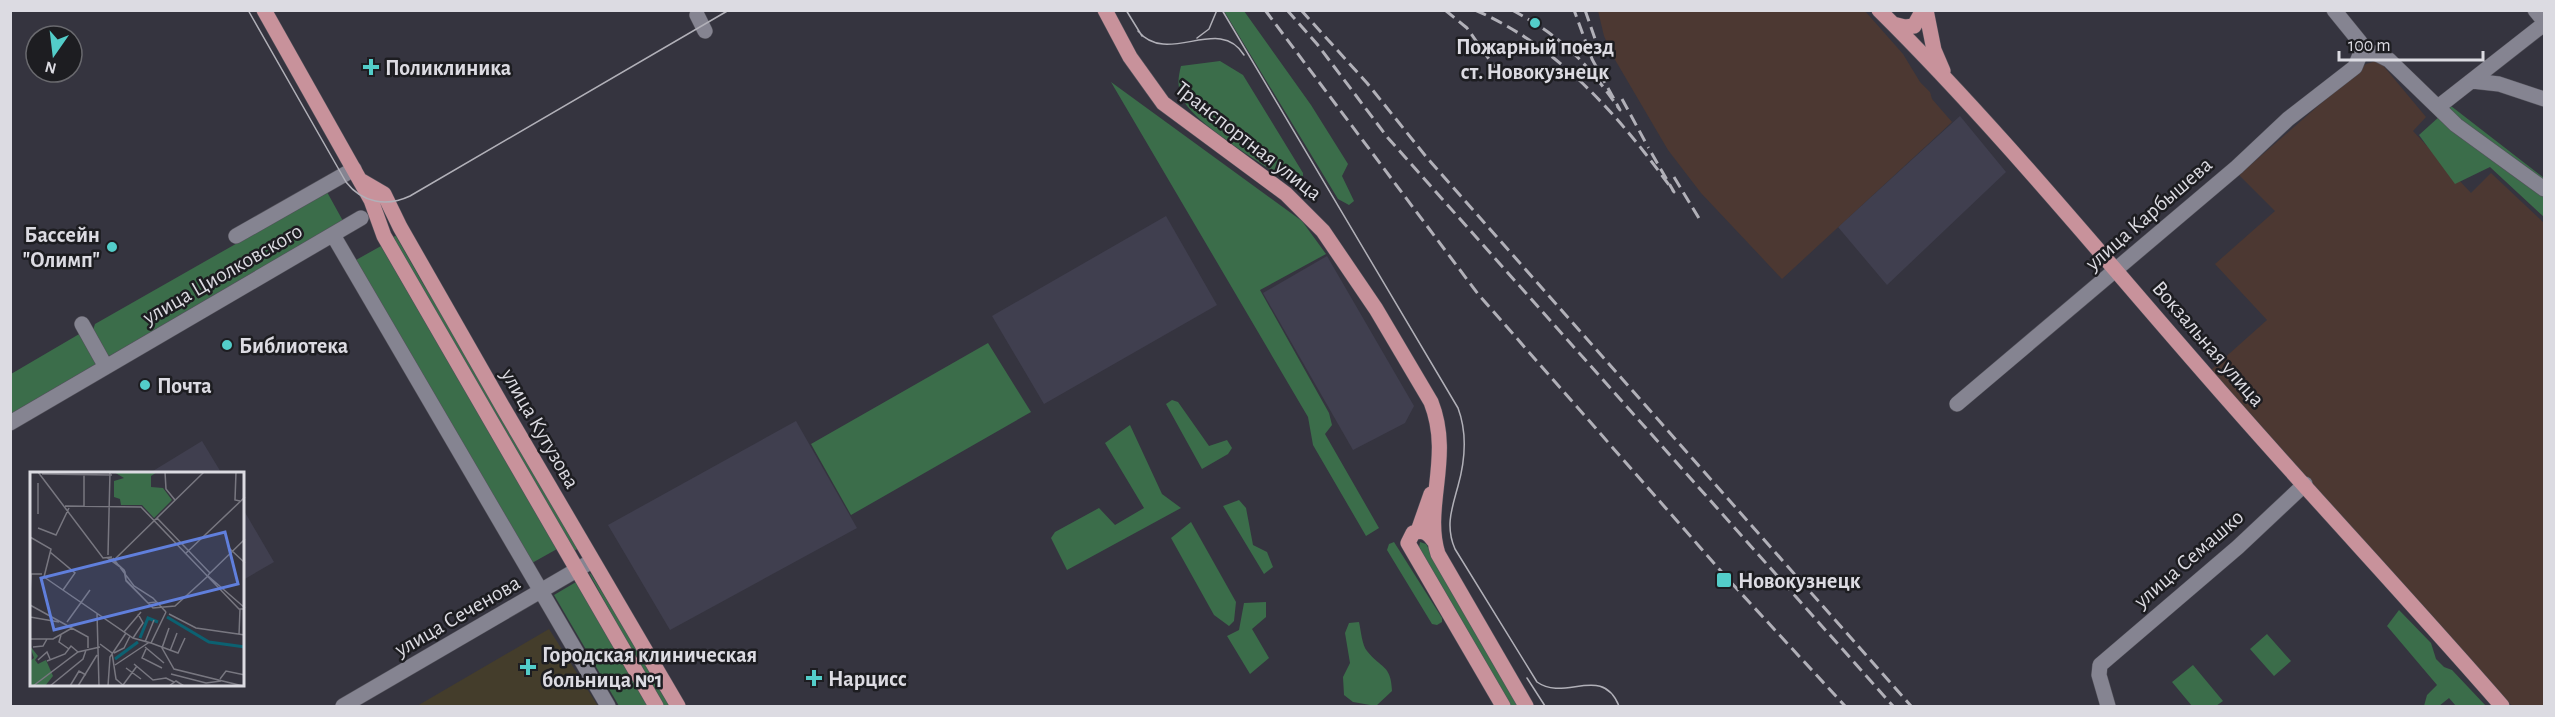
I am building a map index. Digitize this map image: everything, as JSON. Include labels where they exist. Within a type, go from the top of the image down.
[{"type":"main road","name":"улица Кутузова","points":[[264,10],[357,174],[384,236],[656,706]]},
{"type":"main road","name":"Транспортная улица","points":[[1105,10],[1130,57],[1163,103],[1299,205],[1336,246],[1431,402],[1438,418],[1441,440],[1434,541],[1438,554],[1526,706]]},
{"type":"main road","name":"Вокзальная улица","points":[[1880,10],[1946,79],[2117,270],[2502,706]]},
{"type":"main road","points":[[1893,24],[1905,27],[1914,26],[1925,10]]},
{"type":"main road","points":[[1925,10],[1934,50],[1946,79]]},
{"type":"main road","name":"улица Кутузова","points":[[357,174],[384,194],[390,202],[400,227],[678,706]]},
{"type":"main road","name":"Транспортная улица","points":[[1413,535],[1440,462]]},
{"type":"main road","points":[[1434,541],[1425,532],[1413,535],[1410,548],[1503,706]]},
{"type":"street","points":[[2334,10],[2360,42],[2361,52],[2375,53],[2389,60],[2456,124],[2544,189]]},
{"type":"street","points":[[2438,107],[2544,23],[2535,10]]},
{"type":"street","points":[[697,15],[705,31]]},
{"type":"street","name":"улица Карбышева","points":[[1957,404],[2237,167],[2288,118],[2355,67],[2361,52]]},
{"type":"street","points":[[2472,81],[2499,84],[2544,99]]},
{"type":"street","name":"улица Циолковского","points":[[236,236],[357,174]]},
{"type":"street","name":"улица Циолковского","points":[[10,423],[361,218]]},
{"type":"street","points":[[333,235],[608,706]]},
{"type":"street","points":[[82,324],[106,367]]},
{"type":"street","name":"улица Семашко","points":[[2108,706],[2099,675],[2100,665],[2238,546],[2305,484]]},
{"type":"street","name":"улица Сеченова","points":[[344,706],[592,561]]},
{"type":"shaded area","points":[[1598,11],[1865,11],[1903,54],[1920,82],[1930,92],[1932,99],[1952,122],[1782,279],[1701,193],[1668,150],[1614,58],[1604,36]]},
{"type":"shaded area","points":[[2376,61],[2381,63],[2426,117],[2413,131],[2471,193],[2491,173],[2544,223],[2544,706],[2512,706],[2211,370],[2267,320],[2215,264],[2275,211],[2239,175],[2366,64]]},
{"type":"shaded area","points":[[1960,116],[2006,172],[1887,285],[1838,227]]},
{"type":"shaded area","points":[[1166,216],[1217,305],[1044,404],[992,316]]},
{"type":"shaded area","points":[[1327,256],[1414,406],[1405,423],[1353,450],[1263,293]]},
{"type":"shaded area","points":[[796,421],[857,528],[670,630],[608,525]]},
{"type":"shaded area","points":[[202,441],[221,472],[151,472]]},
{"type":"shaded area","points":[[244,511],[274,562],[244,579]]},
{"type":"shaded area","name":"Городская клиническая больница №1","points":[[549,629],[598,706],[417,706]]},
{"type":"green space","points":[[1224,11],[1244,11],[1311,105],[1348,164],[1342,176],[1354,201],[1349,205],[1338,199]]},
{"type":"green space","points":[[1220,61],[1243,75],[1303,173],[1303,180],[1299,184],[1291,183],[1215,131],[1189,108],[1182,98],[1178,82],[1181,66]]},
{"type":"green space","points":[[1111,82],[1302,221],[1326,254],[1260,290],[1329,413],[1332,425],[1325,434],[1379,528],[1366,536],[1313,445],[1308,417]]},
{"type":"green space","points":[[2451,106],[2544,178],[2544,217],[2490,167],[2455,184],[2419,135]]},
{"type":"green space","points":[[327,192],[343,221],[111,357],[107,354],[93,330],[95,324]]},
{"type":"green space","points":[[396,236],[579,548],[574,551],[392,237]]},
{"type":"green space","points":[[381,246],[557,549],[532,563],[356,260]]},
{"type":"green space","points":[[81,333],[99,363],[11,417],[11,374]]},
{"type":"green space","points":[[988,343],[1031,412],[851,515],[811,444]]},
{"type":"green space","points":[[1172,400],[1178,402],[1209,446],[1227,440],[1232,448],[1228,454],[1202,469],[1166,404]]},
{"type":"green space","points":[[1130,425],[1162,494],[1181,508],[1067,570],[1051,538],[1055,532],[1099,508],[1115,525],[1144,508],[1105,443]]},
{"type":"green space","points":[[1239,500],[1246,508],[1253,545],[1267,552],[1273,567],[1264,574],[1223,506]]},
{"type":"green space","points":[[1191,522],[1236,602],[1234,621],[1229,626],[1214,615],[1171,538]]},
{"type":"green space","points":[[1394,542],[1442,618],[1442,622],[1437,625],[1432,624],[1387,550],[1389,544]]},
{"type":"green space","points":[[1420,542],[1426,544],[1521,706],[1511,706],[1419,548]]},
{"type":"green space","points":[[589,573],[591,574],[673,706],[662,706]]},
{"type":"green space","points":[[576,582],[649,706],[619,706],[554,595]]},
{"type":"green space","points":[[1266,602],[1266,617],[1252,629],[1269,658],[1250,674],[1227,636],[1239,630],[1244,603]]},
{"type":"green space","points":[[2399,610],[2431,643],[2436,659],[2444,667],[2452,670],[2486,706],[2456,706],[2449,698],[2439,706],[2424,706],[2427,695],[2437,685],[2387,626]]},
{"type":"green space","points":[[1359,622],[1365,648],[1390,676],[1392,691],[1376,706],[1353,702],[1344,695],[1343,677],[1350,663],[1345,633],[1349,623]]},
{"type":"green space","points":[[2267,634],[2291,661],[2274,676],[2250,649]]},
{"type":"green space","points":[[2193,665],[2223,701],[2216,706],[2192,706],[2172,682]]},
{"type":"tram line","points":[[248,10],[346,182],[367,199],[384,202],[410,196],[729,10]]},
{"type":"tram line","points":[[1126,10],[1142,36]]},
{"type":"tram line","points":[[1197,38],[1209,29],[1217,10]]},
{"type":"tram line","points":[[1222,10],[1458,408],[1463,427],[1464,447],[1450,517],[1450,533],[1455,549],[1537,682],[1548,687],[1559,688],[1593,685],[1603,687],[1612,694],[1619,706]]},
{"type":"tram line","points":[[1138,31],[1150,41],[1164,44],[1221,39],[1233,44],[1244,55]]},
{"type":"tram line","points":[[1527,678],[1545,706]]},
{"type":"railway","points":[[1265,10],[1478,294],[1727,578],[1845,706]]},
{"type":"railway","points":[[1287,10],[1317,44],[1388,138],[1893,706]]},
{"type":"railway","points":[[1301,10],[1367,83],[1428,159],[1911,706]]},
{"type":"railway","points":[[1445,10],[1467,28],[1498,72]]},
{"type":"railway","points":[[1475,10],[1506,25],[1561,64],[1586,87],[1633,138],[1674,192],[1648,147]]},
{"type":"railway","points":[[1512,10],[1546,31],[1573,53],[1597,78],[1620,110],[1592,59],[1574,10]]},
{"type":"railway","points":[[1585,10],[1602,59]]},
{"type":"railway","points":[[1622,99],[1647,145]]},
{"type":"railway","points":[[1674,177],[1700,220]]},
{"type":"place","name":"Пожарный поезд ст. Новокузнецк","points":[[1535,23]]},
{"type":"place","name":"Поликлиника","points":[[371,67]]},
{"type":"place","name":"Бассейн \"Олимп\"","points":[[112,247]]},
{"type":"place","name":"Библиотека","points":[[227,345]]},
{"type":"place","name":"Почта","points":[[145,385]]},
{"type":"place","name":"Новокузнецк","points":[[1724,580]]},
{"type":"place","name":"Городская клиническая больница №1","points":[[528,667]]},
{"type":"place","name":"Нарцисс","points":[[814,678]]}]
